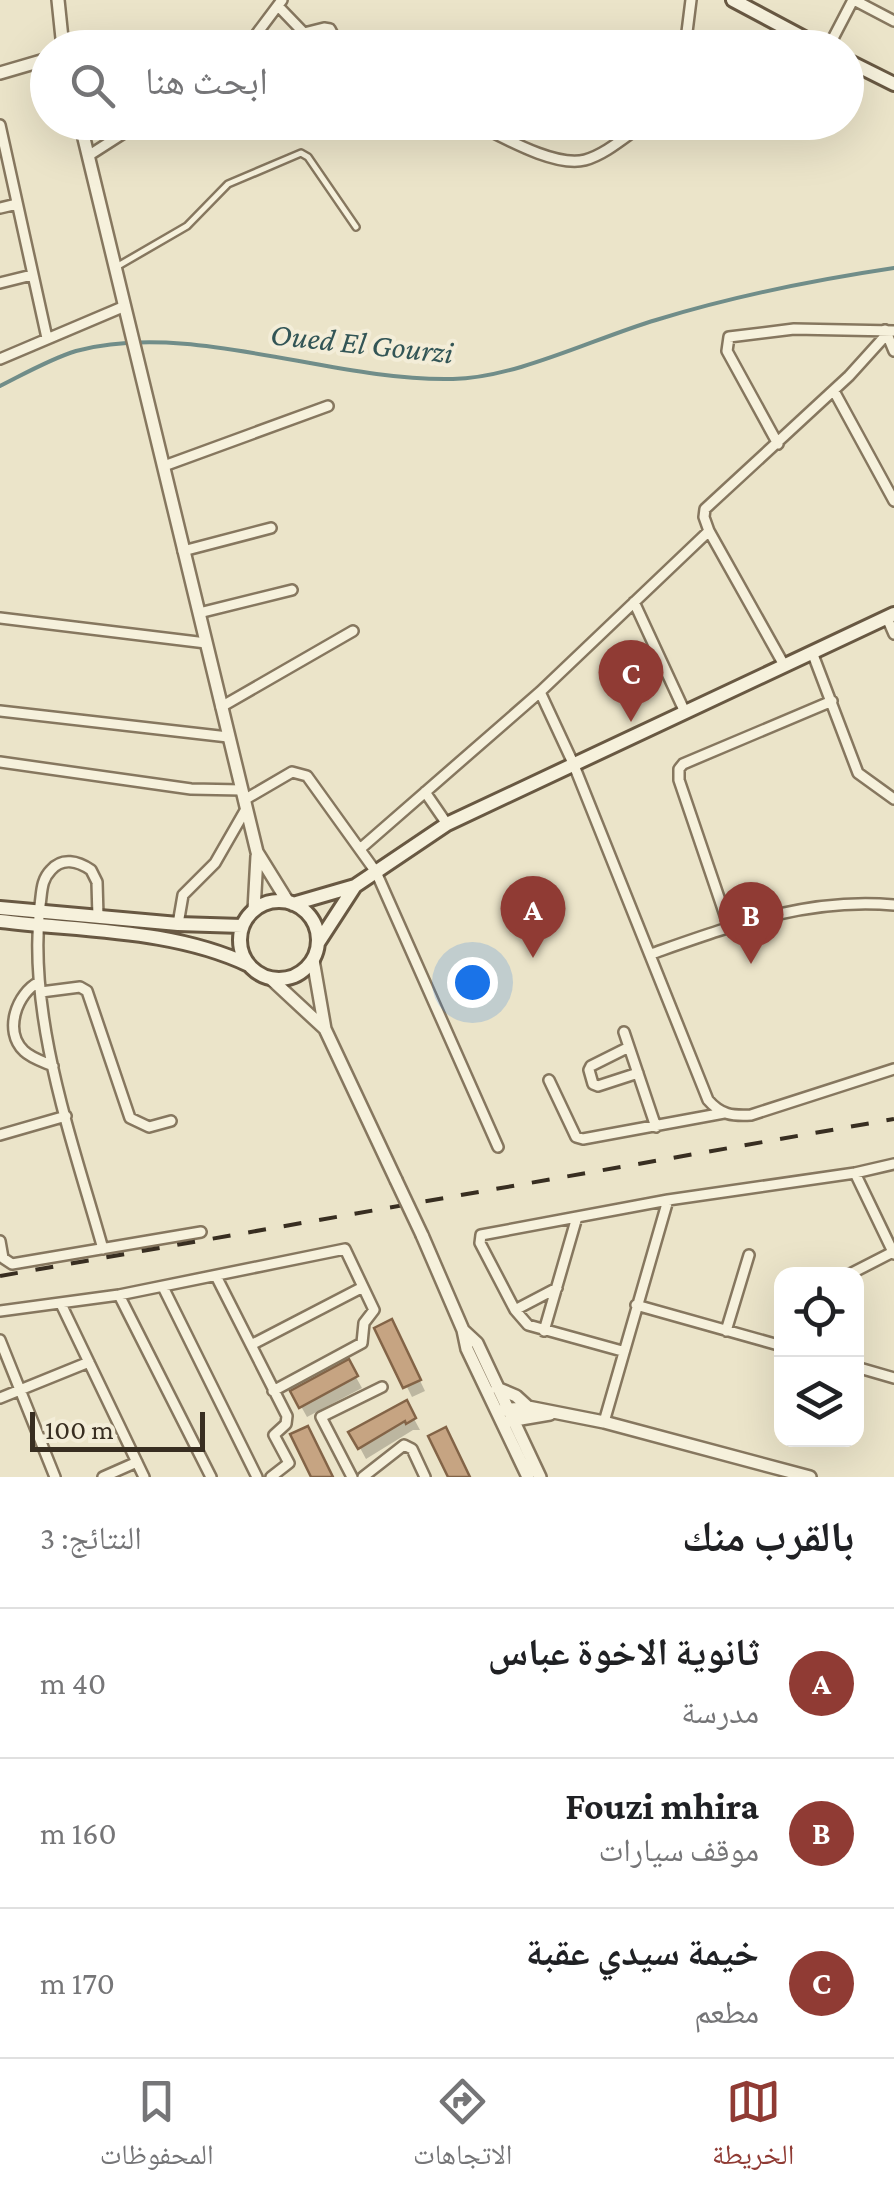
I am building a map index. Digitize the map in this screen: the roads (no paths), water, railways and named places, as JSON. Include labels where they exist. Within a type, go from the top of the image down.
[{"type":"main road","points":[[732,0],[791,30]]},
{"type":"main road","points":[[864,69],[894,84]]},
{"type":"main road","points":[[249,966],[242,954],[242,926],[264,904],[291,903],[355,886],[447,824],[891,616]]},
{"type":"main road","points":[[0,908],[39,919],[178,941],[222,953],[270,978],[287,978],[302,972],[313,960],[318,944],[355,886]]},
{"type":"main road","points":[[291,903],[314,924],[318,944]]},
{"type":"main road","points":[[0,921],[98,917],[242,926]]},
{"type":"street","points":[[58,0],[61,30]]},
{"type":"street","points":[[688,30],[691,0]]},
{"type":"street","points":[[836,30],[854,0],[894,21]]},
{"type":"street","points":[[260,30],[280,3],[302,30]]},
{"type":"street","points":[[0,73],[30,64]]},
{"type":"street","points":[[0,125],[48,338]]},
{"type":"street","points":[[84,140],[257,852],[254,910]]},
{"type":"street","points":[[88,156],[113,140]]},
{"type":"street","points":[[513,140],[554,158],[580,161],[620,140]]},
{"type":"street","points":[[0,208],[17,204]]},
{"type":"street","points":[[0,283],[32,275]]},
{"type":"street","points":[[0,359],[124,306]]},
{"type":"street","points":[[778,444],[727,352],[729,337],[794,329],[889,332]]},
{"type":"street","points":[[889,332],[894,351]]},
{"type":"street","points":[[784,665],[704,517],[708,506],[834,391],[889,332]]},
{"type":"street","points":[[834,391],[894,501]]},
{"type":"street","points":[[164,466],[328,406]]},
{"type":"street","points":[[183,551],[270,528]]},
{"type":"street","points":[[360,849],[540,692],[709,532]]},
{"type":"street","points":[[199,613],[292,590]]},
{"type":"street","points":[[634,602],[684,710]]},
{"type":"street","points":[[891,616],[894,634]]},
{"type":"street","points":[[0,618],[206,642]]},
{"type":"street","points":[[222,707],[354,630]]},
{"type":"street","points":[[812,652],[858,773],[894,800]]},
{"type":"street","points":[[540,692],[574,763],[708,1100],[724,1113]]},
{"type":"street","points":[[729,928],[678,780],[679,769],[832,701]]},
{"type":"street","points":[[0,711],[228,737]]},
{"type":"street","points":[[0,762],[192,788],[244,800]]},
{"type":"street","points":[[178,924],[183,895],[215,863],[244,800],[292,772],[302,772],[376,872],[498,1146]]},
{"type":"street","points":[[425,792],[447,824]]},
{"type":"street","points":[[257,852],[291,903]]},
{"type":"street","points":[[98,917],[95,875],[86,866],[67,861],[56,864],[46,875],[39,919],[40,987],[53,1066],[103,1249]]},
{"type":"street","points":[[651,954],[802,906],[836,902],[894,904]]},
{"type":"street","points":[[313,960],[325,1029],[422,1235],[463,1330],[466,1349],[521,1438],[540,1477]]},
{"type":"street","points":[[270,978],[325,1029]]},
{"type":"street","points":[[53,1066],[23,1051],[14,1030],[20,999],[29,987],[87,991],[130,1118],[149,1128],[170,1121]]},
{"type":"street","points":[[624,1032],[656,1127]]},
{"type":"street","points":[[629,1047],[589,1070],[598,1086],[638,1073]]},
{"type":"street","points":[[549,1080],[576,1137],[590,1140],[724,1113],[751,1114],[894,1069]]},
{"type":"street","points":[[0,1135],[66,1116]]},
{"type":"street","points":[[622,1351],[528,1324],[515,1310],[480,1243],[481,1235],[894,1164]]},
{"type":"street","points":[[855,1173],[893,1253],[864,1267]]},
{"type":"street","points":[[604,1422],[668,1200]]},
{"type":"street","points":[[544,1331],[576,1216]]},
{"type":"street","points":[[0,1242],[3,1262],[12,1264],[202,1232]]},
{"type":"street","points":[[0,1311],[163,1287],[342,1248],[374,1310],[364,1323],[362,1343],[272,1392]]},
{"type":"street","points":[[726,1331],[750,1255]]},
{"type":"street","points":[[216,1276],[287,1416],[286,1424],[274,1435],[289,1463],[272,1477]]},
{"type":"street","points":[[251,1345],[363,1286]]},
{"type":"street","points":[[163,1287],[257,1477]]},
{"type":"street","points":[[515,1310],[557,1288]]},
{"type":"street","points":[[118,1295],[211,1477]]},
{"type":"street","points":[[61,1304],[144,1477]]},
{"type":"street","points":[[636,1306],[774,1344]]},
{"type":"street","points":[[463,1330],[474,1340],[497,1388],[528,1477]]},
{"type":"street","points":[[0,1340],[55,1477]]},
{"type":"street","points":[[0,1398],[89,1362]]},
{"type":"street","points":[[864,1369],[894,1378]]},
{"type":"street","points":[[352,1477],[320,1418],[382,1387]]},
{"type":"street","points":[[497,1388],[516,1396],[531,1413]]},
{"type":"street","points":[[504,1416],[554,1412],[810,1477]]},
{"type":"street","points":[[521,1438],[531,1413]]},
{"type":"street","points":[[364,1477],[404,1446],[412,1449],[425,1477]]},
{"type":"street","points":[[104,1477],[137,1462]]},
{"type":"lane","points":[[115,267],[187,226],[228,184],[300,153],[308,157],[356,226]]},
{"type":"waterway","name":"Oued El Gourzi","points":[[0,386],[66,354],[121,343],[214,347],[407,377],[477,377],[529,365],[715,303],[894,268]]},
{"type":"railway","points":[[0,1276],[894,1119]]},
{"type":"place","name":"خيمة سيدي عقبة","points":[[631,722]]},
{"type":"place","name":"ثانوية الاخوة عباس","points":[[533,958]]},
{"type":"place","name":"Fouzi mhira","points":[[751,964]]}]
